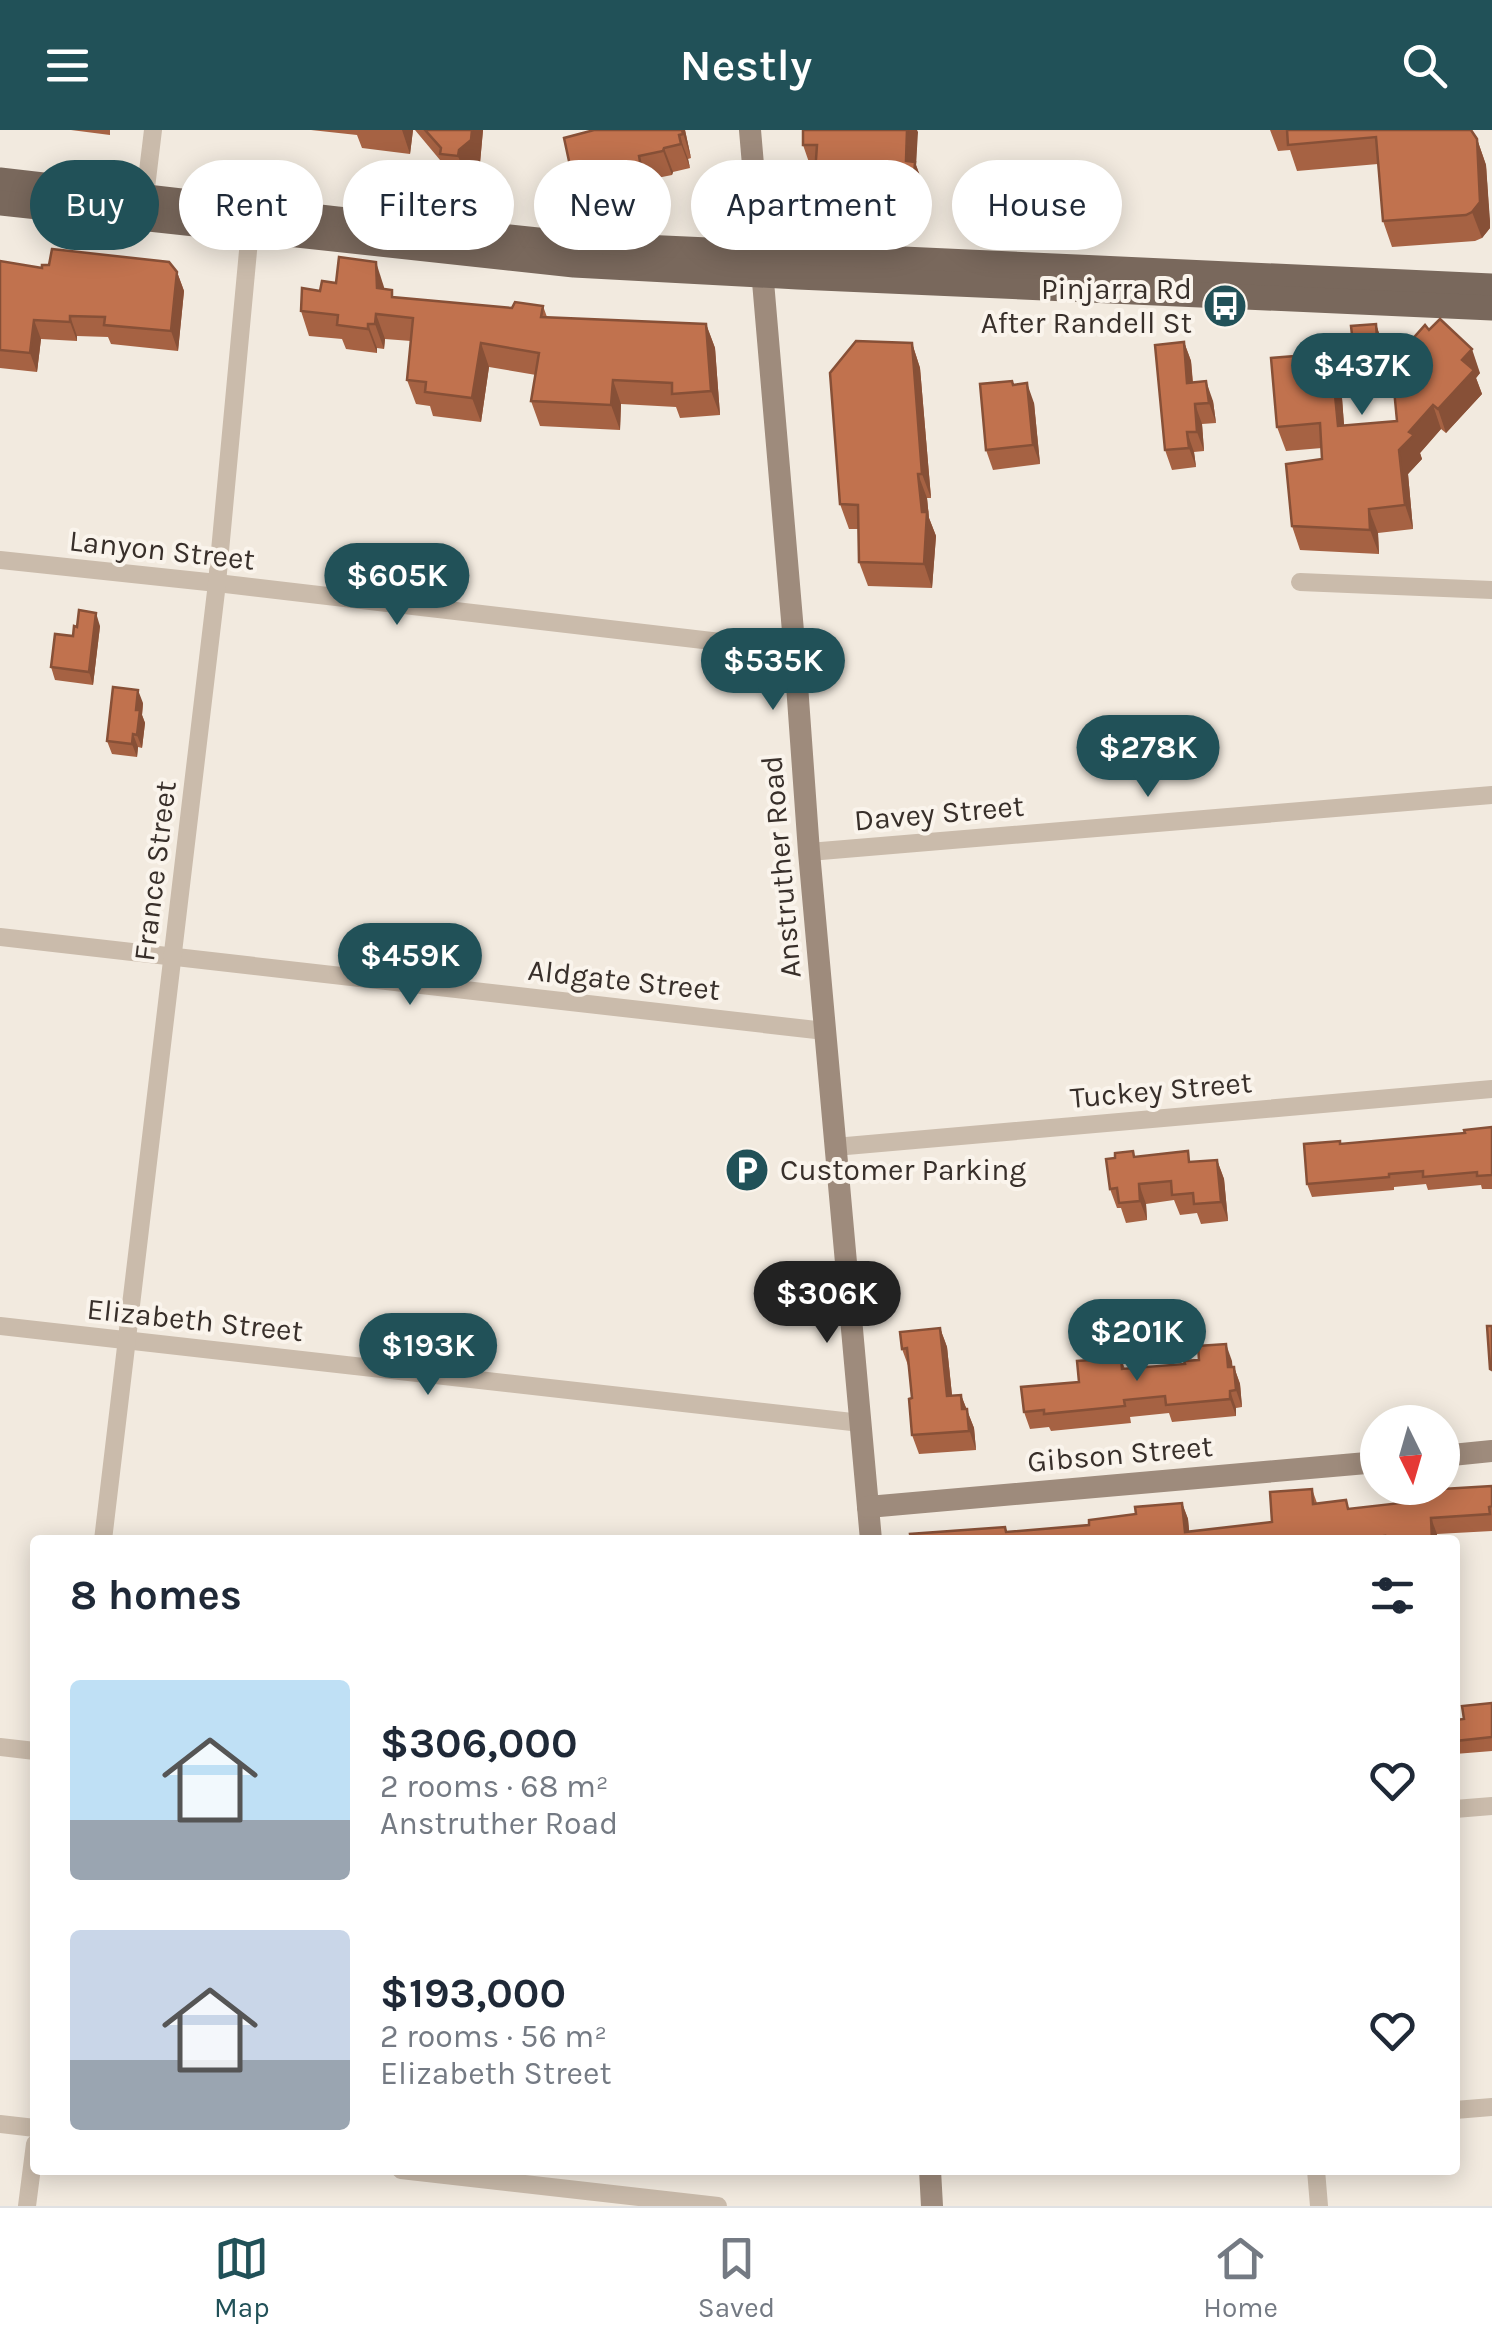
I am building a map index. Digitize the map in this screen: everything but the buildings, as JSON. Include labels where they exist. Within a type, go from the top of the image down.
[{"type":"main road","name":"Anstruther Road","points":[[750,130],[808,852],[871,1535]]},
{"type":"main road","points":[[0,180],[30,183]]},
{"type":"main road","points":[[0,203],[179,215]]},
{"type":"main road","points":[[323,230],[574,265],[763,263],[1492,286]]},
{"type":"main road","points":[[763,263],[1492,308]]},
{"type":"main road","points":[[1460,1454],[1492,1451]]},
{"type":"main road","name":"Gibson Street","points":[[868,1507],[1360,1464]]},
{"type":"main road","points":[[930,2175],[932,2206]]},
{"type":"street","points":[[149,160],[153,130]]},
{"type":"street","name":"France Street","points":[[104,1535],[217,583],[248,250]]},
{"type":"street","name":"Lanyon Street","points":[[0,560],[746,645],[794,643]]},
{"type":"street","points":[[1300,582],[1492,590]]},
{"type":"street","name":"Davey Street","points":[[808,852],[1492,795]]},
{"type":"street","name":"Aldgate Street","points":[[0,937],[825,1030]]},
{"type":"street","name":"Tuckey Street","points":[[836,1147],[1492,1089]]},
{"type":"street","name":"Elizabeth Street","points":[[0,1326],[861,1423]]},
{"type":"street","points":[[0,1747],[30,1750]]},
{"type":"street","points":[[1460,1809],[1492,1806]]},
{"type":"street","points":[[1460,2110],[1492,2107]]},
{"type":"street","points":[[0,2124],[30,2127]]},
{"type":"street","points":[[28,2206],[32,2175]]},
{"type":"street","points":[[445,2175],[718,2206]]},
{"type":"street","points":[[1316,2175],[1319,2206]]},
{"type":"place","name":"Pinjarra Rd After Randell St","points":[[1225,306]]},
{"type":"place","name":"Customer Parking","points":[[747,1170]]}]
